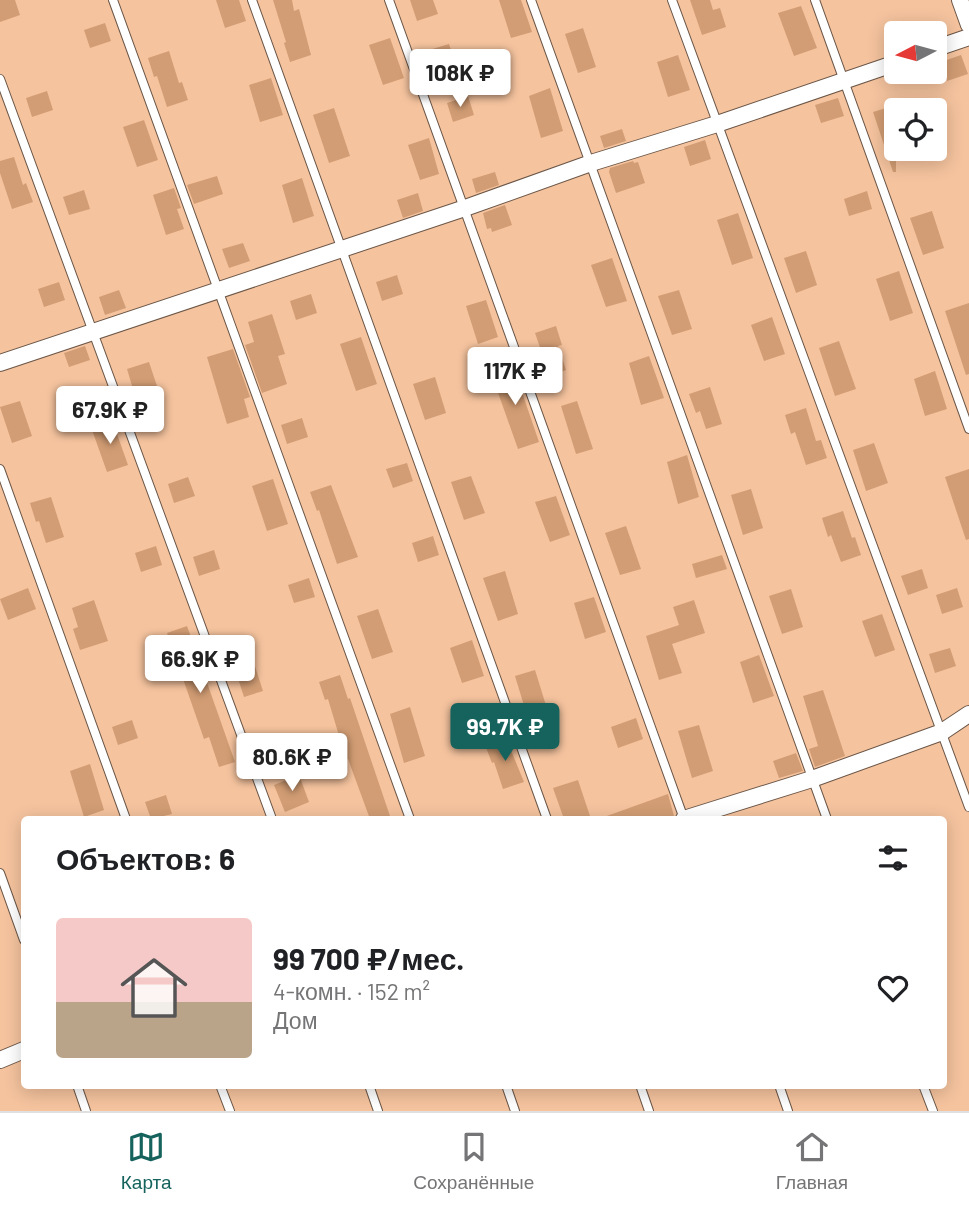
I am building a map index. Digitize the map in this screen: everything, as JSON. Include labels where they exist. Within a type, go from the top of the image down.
[{"type":"street","points":[[960,0],[969,25]]},
{"type":"street","points":[[947,45],[969,37]]},
{"type":"street","points":[[0,363],[465,208],[591,163],[718,124],[884,67]]},
{"type":"street","points":[[694,816],[812,779],[943,732],[969,714]]},
{"type":"street","points":[[0,1060],[21,1051]]},
{"type":"lane","points":[[113,0],[409,816]]},
{"type":"lane","points":[[252,0],[546,816]]},
{"type":"lane","points":[[389,0],[683,816]]},
{"type":"lane","points":[[531,0],[826,816]]},
{"type":"lane","points":[[672,0],[969,807]]},
{"type":"lane","points":[[815,0],[969,429]]},
{"type":"lane","points":[[0,79],[271,816]]},
{"type":"lane","points":[[0,469],[125,816]]},
{"type":"lane","points":[[0,873],[21,932]]},
{"type":"lane","points":[[78,1089],[86,1111]]},
{"type":"lane","points":[[222,1089],[230,1111]]},
{"type":"lane","points":[[371,1089],[379,1111]]},
{"type":"lane","points":[[507,1089],[515,1111]]},
{"type":"lane","points":[[641,1089],[649,1111]]},
{"type":"lane","points":[[780,1089],[788,1111]]},
{"type":"lane","points":[[925,1089],[933,1111]]},
{"type":"shaded area","points":[[0,0],[969,0],[969,1111],[0,1111]]},
{"type":"building","points":[[0,0],[15,0],[20,15],[0,22]]},
{"type":"building","points":[[216,0],[239,0],[246,21],[225,28]]},
{"type":"building","points":[[273,0],[292,0],[294,11],[299,9],[311,55],[290,62]]},
{"type":"building","points":[[410,0],[433,0],[438,14],[417,21]]},
{"type":"building","points":[[499,0],[521,0],[532,32],[511,38]]},
{"type":"building","points":[[690,0],[710,0],[713,10],[720,8],[726,27],[702,35]]},
{"type":"building","points":[[801,6],[817,48],[794,56],[778,13]]},
{"type":"building","points":[[105,23],[111,41],[90,48],[84,30]]},
{"type":"building","points":[[583,28],[596,67],[578,73],[565,34]]},
{"type":"building","points":[[390,38],[404,78],[383,85],[369,45]]},
{"type":"building","points":[[449,44],[455,62],[435,69],[429,50]]},
{"type":"building","points":[[169,51],[179,83],[182,82],[188,100],[167,107],[148,58]]},
{"type":"building","points":[[678,55],[690,90],[668,97],[657,62]]},
{"type":"building","points":[[961,55],[968,74],[947,81],[947,60]]},
{"type":"building","points":[[271,78],[283,115],[260,122],[249,85]]},
{"type":"building","points":[[550,88],[563,131],[541,138],[529,96]]},
{"type":"building","points":[[47,91],[53,110],[32,117],[26,98]]},
{"type":"building","points":[[468,96],[474,115],[453,122],[447,103]]},
{"type":"building","points":[[838,98],[844,116],[821,123],[815,105]]},
{"type":"building","points":[[334,108],[350,156],[329,163],[313,115]]},
{"type":"building","points":[[884,109],[884,145],[873,112]]},
{"type":"building","points":[[144,120],[158,160],[137,167],[123,127]]},
{"type":"building","points":[[622,129],[626,141],[604,148],[600,136]]},
{"type":"building","points":[[429,138],[439,174],[420,180],[408,145]]},
{"type":"building","points":[[705,140],[711,159],[690,166],[684,147]]},
{"type":"building","points":[[14,157],[23,185],[26,183],[33,202],[12,209],[0,173],[0,161]]},
{"type":"building","points":[[889,161],[896,161],[896,172],[893,172]]},
{"type":"building","points":[[638,162],[645,183],[616,193],[610,168]]},
{"type":"building","points":[[495,172],[499,185],[476,193],[472,179]]},
{"type":"building","points":[[217,176],[223,194],[194,204],[187,185]]},
{"type":"building","points":[[302,178],[314,216],[293,223],[282,185]]},
{"type":"building","points":[[174,188],[184,229],[166,235],[153,195]]},
{"type":"building","points":[[84,190],[90,209],[69,215],[63,197]]},
{"type":"building","points":[[867,191],[872,209],[849,216],[844,199]]},
{"type":"building","points":[[418,193],[423,211],[403,218],[397,200]]},
{"type":"building","points":[[505,205],[512,225],[492,232],[491,228],[487,229],[483,213]]},
{"type":"building","points":[[932,211],[944,248],[923,255],[910,218]]},
{"type":"building","points":[[738,213],[753,258],[732,265],[717,220]]},
{"type":"building","points":[[243,243],[250,261],[229,268],[222,249]]},
{"type":"building","points":[[806,251],[817,285],[796,293],[784,258]]},
{"type":"building","points":[[612,258],[627,301],[606,307],[591,265]]},
{"type":"building","points":[[899,271],[913,313],[890,321],[876,279]]},
{"type":"building","points":[[397,275],[403,294],[382,301],[376,282]]},
{"type":"building","points":[[59,282],[65,300],[44,307],[38,289]]},
{"type":"building","points":[[119,290],[126,308],[105,315],[99,297]]},
{"type":"building","points":[[679,290],[692,329],[672,335],[658,296]]},
{"type":"building","points":[[311,294],[317,313],[296,320],[290,301]]},
{"type":"building","points":[[486,300],[498,337],[478,344],[466,306]]},
{"type":"building","points":[[969,303],[969,374],[966,375],[945,311]]},
{"type":"building","points":[[272,314],[285,354],[278,356],[287,384],[262,393],[245,345],[254,342],[248,322]]},
{"type":"building","points":[[772,317],[785,354],[764,361],[751,325]]},
{"type":"building","points":[[556,326],[562,345],[558,346],[566,370],[550,376],[535,333]]},
{"type":"building","points":[[361,337],[377,384],[356,391],[340,344]]},
{"type":"building","points":[[839,341],[856,389],[835,396],[819,348]]},
{"type":"building","points":[[85,346],[90,360],[69,367],[64,353]]},
{"type":"building","points":[[233,349],[250,397],[244,399],[249,417],[227,424],[207,357]]},
{"type":"building","points":[[649,356],[664,398],[641,405],[629,363]]},
{"type":"building","points":[[149,362],[159,392],[136,399],[127,369]]},
{"type":"building","points":[[513,366],[539,442],[518,449],[491,373]]},
{"type":"building","points":[[935,371],[947,409],[925,416],[914,379]]},
{"type":"building","points":[[435,377],[446,413],[425,420],[413,384]]},
{"type":"building","points":[[710,387],[722,424],[706,429],[700,411],[696,413],[689,394]]},
{"type":"building","points":[[20,401],[32,436],[12,443],[0,407]]},
{"type":"building","points":[[577,401],[593,449],[576,454],[561,406]]},
{"type":"building","points":[[806,408],[816,441],[821,440],[827,458],[806,465],[795,432],[791,434],[785,415]]},
{"type":"building","points":[[302,418],[308,437],[287,444],[281,425]]},
{"type":"building","points":[[112,420],[128,465],[107,472],[91,427]]},
{"type":"building","points":[[874,443],[888,483],[866,491],[853,450]]},
{"type":"building","points":[[687,455],[699,497],[678,504],[667,462]]},
{"type":"building","points":[[407,463],[413,481],[393,488],[386,469]]},
{"type":"building","points":[[969,469],[969,539],[966,540],[945,477]]},
{"type":"building","points":[[471,476],[485,513],[464,520],[451,482]]},
{"type":"building","points":[[188,477],[195,496],[174,503],[168,484]]},
{"type":"building","points":[[273,479],[288,524],[267,531],[252,486]]},
{"type":"building","points":[[331,485],[358,557],[337,564],[319,510],[317,511],[310,492]]},
{"type":"building","points":[[751,489],[763,528],[743,535],[731,495]]},
{"type":"building","points":[[556,496],[570,535],[550,542],[535,502]]},
{"type":"building","points":[[51,497],[64,537],[46,543],[30,503]]},
{"type":"building","points":[[843,511],[861,555],[841,562],[822,518]]},
{"type":"building","points":[[626,526],[641,569],[620,575],[605,533]]},
{"type":"building","points":[[433,536],[439,555],[418,562],[412,543]]},
{"type":"building","points":[[156,546],[162,565],[141,572],[135,553]]},
{"type":"building","points":[[214,550],[220,569],[199,576],[193,557]]},
{"type":"building","points":[[722,555],[727,569],[696,578],[692,564]]},
{"type":"building","points":[[922,569],[928,588],[908,595],[901,576]]},
{"type":"building","points":[[505,571],[518,614],[498,621],[483,578]]},
{"type":"building","points":[[309,578],[315,597],[294,603],[288,585]]},
{"type":"building","points":[[28,588],[36,609],[8,620],[0,599]]},
{"type":"building","points":[[957,588],[963,607],[942,614],[936,595]]},
{"type":"building","points":[[791,589],[803,627],[782,634],[769,596]]},
{"type":"building","points":[[594,597],[606,632],[585,639],[574,603]]},
{"type":"building","points":[[94,600],[108,641],[80,650],[73,629],[78,627],[72,608]]},
{"type":"building","points":[[694,600],[705,633],[672,644],[682,673],[659,680],[646,636],[679,625],[673,607]]},
{"type":"building","points":[[378,609],[393,652],[372,659],[357,616]]},
{"type":"building","points":[[882,614],[895,650],[875,657],[862,621]]},
{"type":"building","points":[[187,626],[235,762],[219,767],[209,737],[204,739],[167,633]]},
{"type":"building","points":[[472,640],[484,676],[462,683],[450,648]]},
{"type":"building","points":[[950,648],[956,666],[935,673],[929,654]]},
{"type":"building","points":[[251,654],[263,691],[244,697],[232,660]]},
{"type":"building","points":[[759,655],[774,696],[753,703],[740,662]]},
{"type":"building","points":[[535,670],[549,715],[529,722],[515,676]]},
{"type":"building","points":[[340,675],[390,816],[369,816],[346,759],[328,699],[325,700],[319,682]]},
{"type":"building","points":[[823,690],[845,756],[815,767],[809,749],[818,746],[803,696]]},
{"type":"building","points":[[410,707],[425,756],[404,763],[390,714]]},
{"type":"building","points":[[636,718],[643,739],[618,748],[611,727]]},
{"type":"building","points":[[132,720],[138,738],[118,745],[112,727]]},
{"type":"building","points":[[699,725],[713,771],[692,778],[678,731]]},
{"type":"building","points":[[506,738],[524,782],[503,789],[485,745]]},
{"type":"building","points":[[796,753],[803,771],[779,778],[773,761]]},
{"type":"building","points":[[90,764],[104,810],[84,816],[70,771]]},
{"type":"building","points":[[299,775],[309,802],[285,812],[274,785]]},
{"type":"building","points":[[578,780],[590,816],[563,816],[553,788]]},
{"type":"building","points":[[668,794],[674,816],[607,816]]},
{"type":"building","points":[[166,795],[172,814],[150,816],[145,802]]}]
